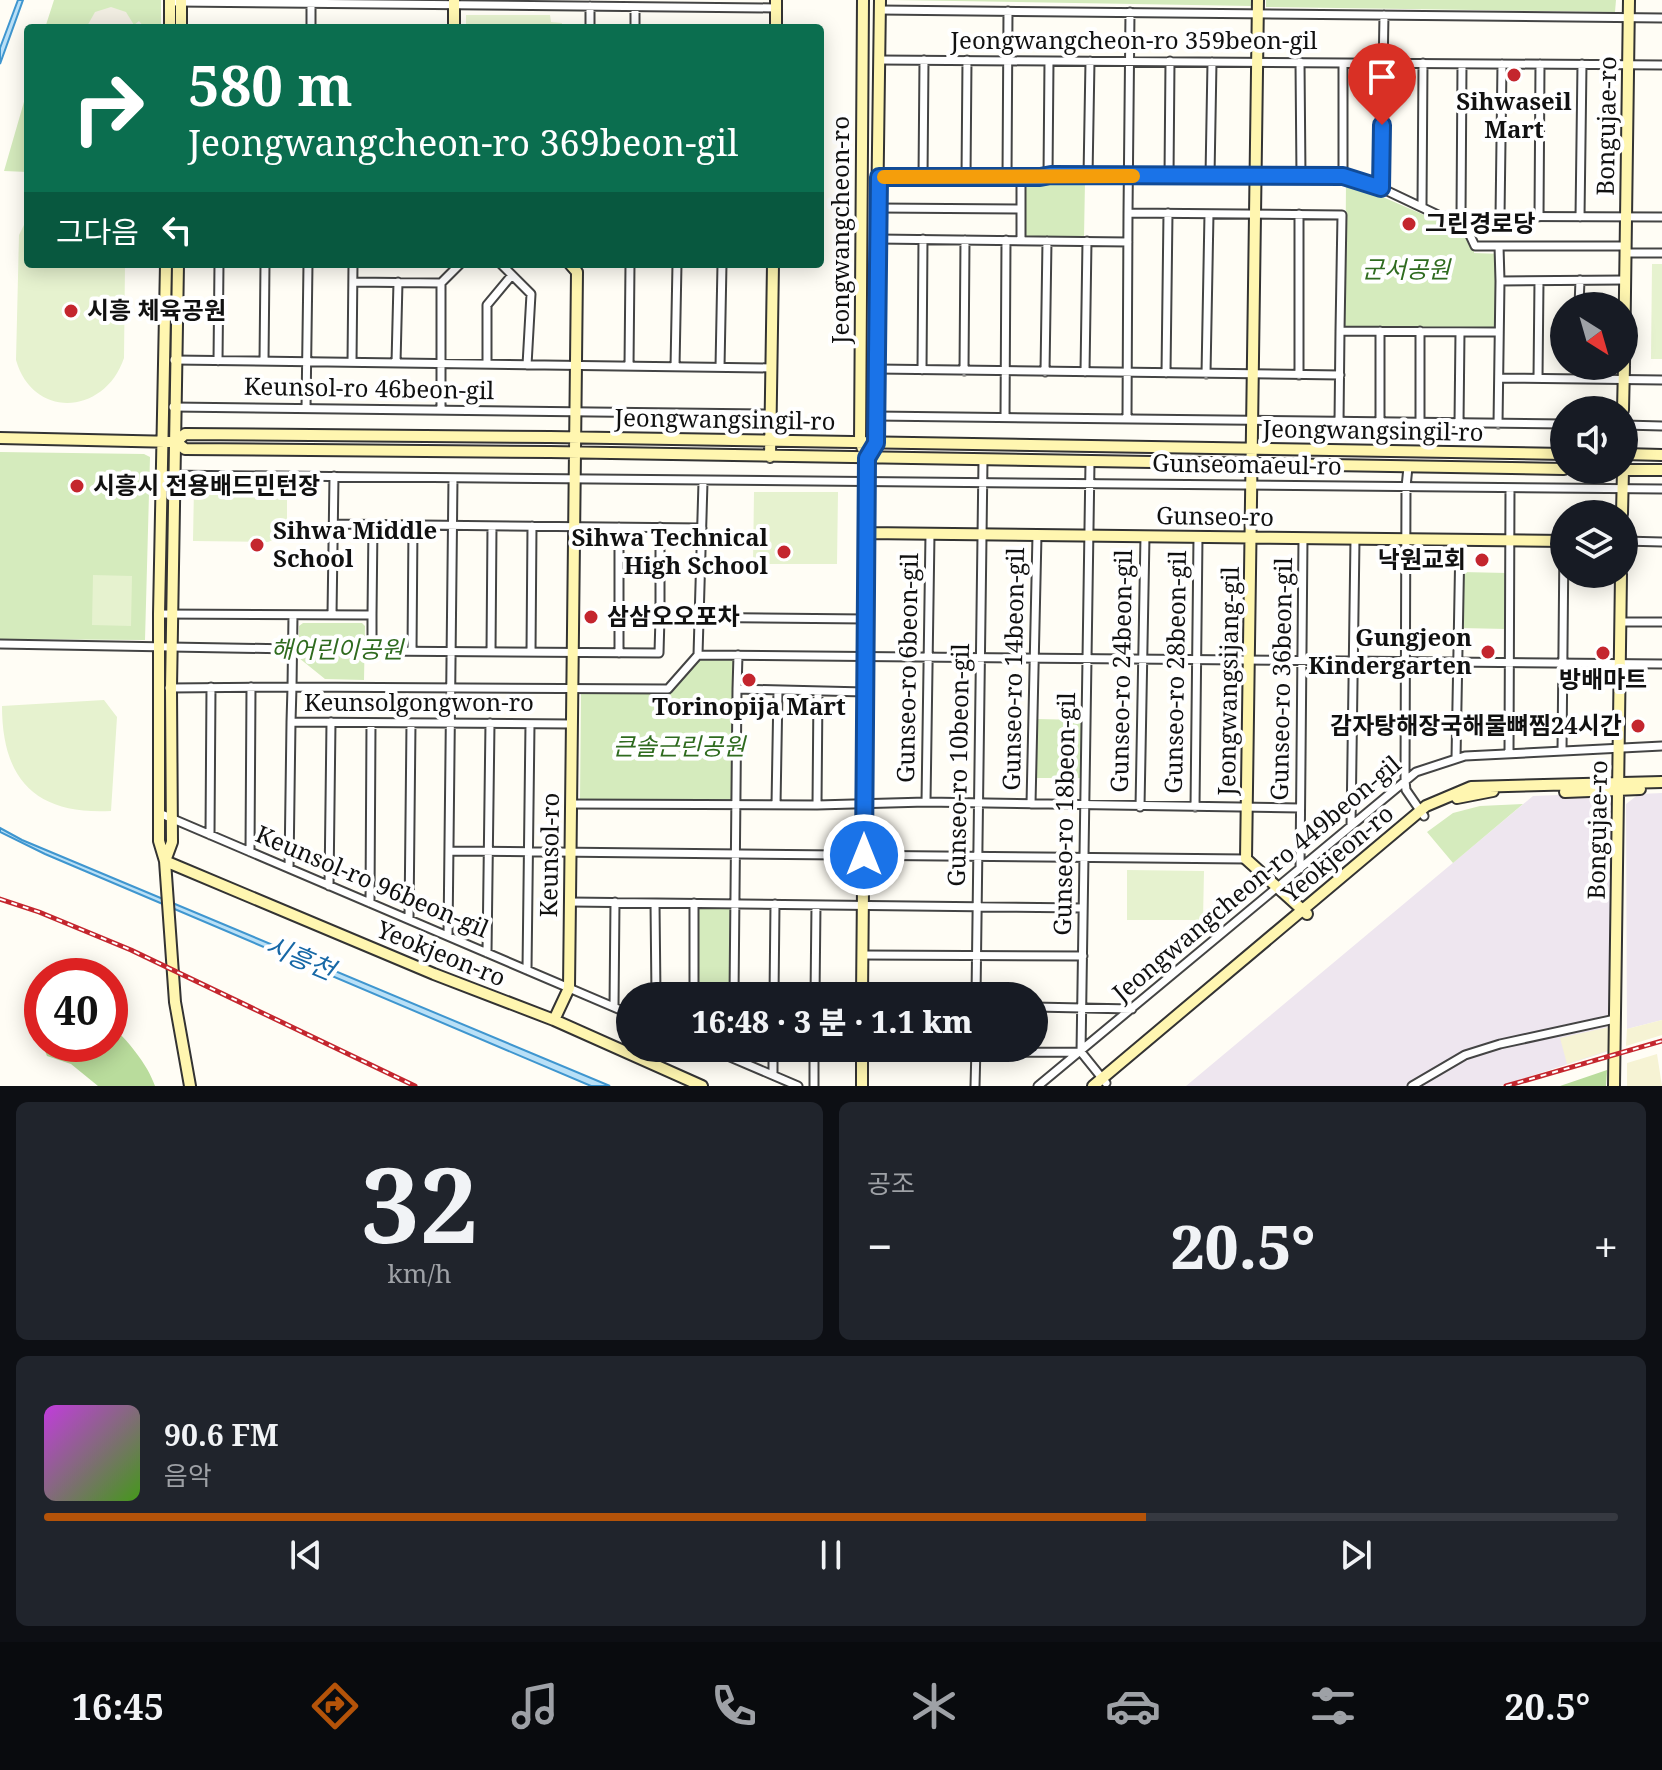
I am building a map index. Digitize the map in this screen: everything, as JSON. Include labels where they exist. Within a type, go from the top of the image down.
[{"type":"street","name":"Jeongwangcheon-ro","points":[[862,982],[867,481],[867,458],[860,442],[863,0]]},
{"type":"street","name":"Jeongwangsijang-gil","points":[[1246,859],[1258,0]]},
{"type":"street","name":"Bongujae-ro","points":[[1625,292],[1629,0]]},
{"type":"street","points":[[176,1],[590,6],[776,4]]},
{"type":"street","points":[[171,24],[176,1]]},
{"type":"street","points":[[176,1],[180,24]]},
{"type":"street","points":[[454,2],[454,24]]},
{"type":"street","points":[[311,3],[311,24]]},
{"type":"street","name":"Jeongwangcheon-ro","points":[[876,443],[880,5]]},
{"type":"street","points":[[880,5],[1008,11],[1662,18]]},
{"type":"street","points":[[590,6],[590,24]]},
{"type":"street","points":[[1007,177],[1008,11]]},
{"type":"street","points":[[1127,419],[1130,12]]},
{"type":"street","points":[[1381,188],[1384,15]]},
{"type":"street","name":"Jeongwangcheon-ro 359beon-gil","points":[[880,60],[1662,65]]},
{"type":"street","points":[[923,177],[924,60]]},
{"type":"street","points":[[966,177],[967,60]]},
{"type":"street","points":[[1048,175],[1049,61]]},
{"type":"street","points":[[1088,176],[1090,61]]},
{"type":"street","points":[[1169,176],[1170,61]]},
{"type":"street","points":[[1210,176],[1212,62]]},
{"type":"street","points":[[1300,62],[1301,177]]},
{"type":"street","points":[[1343,63],[1343,176]]},
{"type":"street","points":[[1422,205],[1423,63]]},
{"type":"street","points":[[1462,64],[1461,216],[1475,246],[1662,253]]},
{"type":"street","points":[[1500,217],[1502,64]]},
{"type":"street","points":[[1539,217],[1540,64]]},
{"type":"street","points":[[1580,217],[1582,64]]},
{"type":"street","points":[[879,177],[1343,176],[1381,188],[1440,216],[1662,217]]},
{"type":"street","points":[[1021,177],[1021,240]]},
{"type":"street","name":"Jeongwangcheon-ro","points":[[878,208],[1021,209]]},
{"type":"street","points":[[1128,213],[1342,215],[1339,422]]},
{"type":"street","points":[[1166,373],[1168,213]]},
{"type":"street","points":[[1206,374],[1209,214]]},
{"type":"street","points":[[1299,214],[1299,375]]},
{"type":"street","points":[[878,239],[1128,242]]},
{"type":"street","points":[[922,370],[923,239]]},
{"type":"street","points":[[964,371],[965,240]]},
{"type":"street","points":[[1005,417],[1006,240]]},
{"type":"street","points":[[1045,372],[1047,241]]},
{"type":"street","points":[[1085,372],[1087,241]]},
{"type":"street","points":[[1498,424],[1499,246]]},
{"type":"street","points":[[166,268],[158,688],[159,841],[165,861],[176,1014],[190,1086]]},
{"type":"street","points":[[165,861],[172,842],[171,688],[178,268]]},
{"type":"street","points":[[218,361],[219,268]]},
{"type":"street","points":[[264,361],[265,268]]},
{"type":"street","points":[[306,408],[308,268]]},
{"type":"street","points":[[352,362],[353,268]]},
{"type":"street","points":[[441,410],[441,283],[456,268]]},
{"type":"street","points":[[505,268],[531,294],[527,365]]},
{"type":"street","name":"Keunsol-ro","points":[[554,1020],[569,988],[577,272],[574,268]]},
{"type":"street","points":[[629,366],[630,268]]},
{"type":"street","points":[[675,367],[677,268]]},
{"type":"street","points":[[720,367],[722,268]]},
{"type":"street","points":[[770,457],[773,268]]},
{"type":"street","points":[[487,364],[487,305],[512,275]]},
{"type":"street","points":[[1580,280],[1580,292]]},
{"type":"street","points":[[1500,281],[1625,280]]},
{"type":"street","points":[[1538,378],[1539,281]]},
{"type":"street","points":[[353,282],[441,283]]},
{"type":"street","points":[[396,363],[398,282]]},
{"type":"street","points":[[1340,331],[1499,332]]},
{"type":"street","points":[[1380,331],[1380,422]]},
{"type":"street","points":[[1420,331],[1420,423]]},
{"type":"street","points":[[1459,423],[1460,332]]},
{"type":"street","points":[[164,360],[772,368]]},
{"type":"street","points":[[877,369],[1340,375]]},
{"type":"street","points":[[1499,378],[1550,378]]},
{"type":"street","points":[[1638,379],[1662,380]]},
{"type":"street","name":"Keunsol-ro 46beon-gil","points":[[163,406],[771,414]]},
{"type":"street","points":[[876,416],[1550,424]]},
{"type":"street","points":[[1638,425],[1662,426]]},
{"type":"street","name":"Jeongwangsingil-ro","points":[[176,442],[185,434],[1550,454]]},
{"type":"street","name":"Jeongwangsingil-ro","points":[[0,438],[176,442],[185,449],[1550,469]]},
{"type":"street","points":[[867,458],[876,443]]},
{"type":"street","points":[[1638,454],[1662,455]]},
{"type":"street","points":[[982,535],[983,460]]},
{"type":"street","points":[[1089,536],[1090,462]]},
{"type":"street","points":[[1408,467],[1405,781],[1406,790],[1422,813]]},
{"type":"street","points":[[1638,470],[1662,470]]},
{"type":"street","name":"Gunseomaeul-ro","points":[[162,475],[1662,489]]},
{"type":"street","points":[[332,615],[334,476]]},
{"type":"street","points":[[448,936],[453,478]]},
{"type":"street","points":[[293,615],[292,687],[668,689],[698,655],[703,482]]},
{"type":"street","points":[[1622,484],[1622,500]]},
{"type":"street","points":[[1509,753],[1510,488]]},
{"type":"street","points":[[333,524],[702,528]]},
{"type":"street","points":[[373,525],[372,651],[452,652],[659,653],[660,527]]},
{"type":"street","points":[[412,651],[413,525]]},
{"type":"street","points":[[491,652],[492,526]]},
{"type":"street","points":[[531,652],[532,526]]},
{"type":"street","points":[[619,527],[619,653]]},
{"type":"street","name":"Gunseo-ro","points":[[866,533],[1550,541]]},
{"type":"street","name":"Gunseo-ro 6beon-gil","points":[[926,802],[930,534]]},
{"type":"street","name":"Gunseo-ro 10beon-gil","points":[[976,982],[982,535]]},
{"type":"street","name":"Gunseo-ro 14beon-gil","points":[[1031,804],[1037,535]]},
{"type":"street","name":"Gunseo-ro 18beon-gil","points":[[1081,1052],[1089,536]]},
{"type":"street","name":"Gunseo-ro 24beon-gil","points":[[1140,807],[1145,536]]},
{"type":"street","name":"Gunseo-ro 28beon-gil","points":[[1195,807],[1198,537]]},
{"type":"street","name":"Gunseo-ro 36beon-gil","points":[[1300,869],[1303,538]]},
{"type":"street","points":[[1351,826],[1355,539]]},
{"type":"street","points":[[1456,758],[1460,540]]},
{"type":"street","points":[[1638,541],[1662,542]]},
{"type":"street","points":[[1562,751],[1563,588]]},
{"type":"street","name":"Bongujae-ro","points":[[1614,1086],[1621,588]]},
{"type":"street","points":[[159,614],[372,615]]},
{"type":"street","points":[[660,617],[866,619]]},
{"type":"street","points":[[1621,622],[1662,622]]},
{"type":"street","points":[[0,644],[292,649]]},
{"type":"street","points":[[698,655],[1662,664]]},
{"type":"street","points":[[734,982],[738,655]]},
{"type":"street","points":[[210,835],[211,687]]},
{"type":"street","points":[[250,852],[251,687]]},
{"type":"street","name":"Keunsolgongwon-ro","points":[[158,688],[292,687],[291,722],[572,724]]},
{"type":"street","points":[[737,689],[865,692]]},
{"type":"street","points":[[776,805],[778,690]]},
{"type":"street","points":[[817,805],[818,691]]},
{"type":"street","points":[[289,868],[291,722]]},
{"type":"street","points":[[329,886],[331,722]]},
{"type":"street","points":[[370,903],[371,723]]},
{"type":"street","points":[[409,919],[411,723]]},
{"type":"street","points":[[487,953],[490,723]]},
{"type":"street","points":[[527,970],[530,724]]},
{"type":"street","name":"Jeongwangcheon-ro 449beon-gil","points":[[1038,1086],[1405,781],[1427,767],[1456,758],[1509,753],[1662,746]]},
{"type":"street","name":"Yeokjeon-ro","points":[[1093,1086],[1104,1082],[1422,813],[1450,800],[1489,791],[1662,782]]},
{"type":"street","name":"Yeokjeon-ro","points":[[1618,786],[1662,788]]},
{"type":"street","points":[[571,804],[926,802],[1300,808]]},
{"type":"street","name":"Keunsol-ro 96beon-gil","points":[[159,813],[614,1007]]},
{"type":"street","points":[[449,851],[1246,859],[1305,912]]},
{"type":"street","name":"Yeokjeon-ro","points":[[165,861],[434,974],[554,1020],[702,1086]]},
{"type":"street","points":[[570,902],[1083,908]]},
{"type":"street","points":[[614,1007],[615,902]]},
{"type":"street","points":[[655,903],[656,982]]},
{"type":"street","points":[[694,903],[694,982]]},
{"type":"street","points":[[774,982],[775,904]]},
{"type":"street","points":[[815,982],[816,905]]},
{"type":"street","points":[[863,955],[1083,956]]},
{"type":"street","points":[[1048,1007],[1132,1009]]},
{"type":"street","points":[[1412,1086],[1465,1055],[1500,1044],[1615,1019]]},
{"type":"street","points":[[1048,1051],[1081,1052],[1104,1082]]},
{"type":"street","points":[[743,1062],[798,1086]]},
{"type":"street","points":[[773,1062],[773,1075]]},
{"type":"street","points":[[814,1062],[814,1086]]},
{"type":"street","points":[[862,1062],[862,1086]]},
{"type":"street","points":[[975,1086],[976,1062]]},
{"type":"shaded area","points":[[111,7],[126,12],[133,24],[88,24],[95,12]]},
{"type":"shaded area","points":[[1612,793],[1612,1050],[1500,1086],[1186,1086],[1533,796]]},
{"type":"shaded area","points":[[1662,793],[1662,1020],[1627,1029],[1626,804],[1639,794]]},
{"type":"shaded area","points":[[1662,1020],[1662,1035],[1626,1046],[1627,1029]]},
{"type":"shaded area","points":[[1609,1027],[1610,1050],[1567,1064],[1560,1038]]},
{"type":"shaded area","points":[[1657,1054],[1662,1086],[1627,1086],[1627,1063]]},
{"type":"green space","points":[[54,0],[161,0],[161,24],[46,24]]},
{"type":"green space","points":[[891,0],[1251,0],[1251,6]]},
{"type":"green space","points":[[1266,0],[1616,0],[1615,12],[1266,7]]},
{"type":"green space","points":[[466,15],[550,15],[551,22],[562,23],[562,24],[466,24]]},
{"type":"green space","points":[[24,102],[24,172],[4,171]]},
{"type":"green space","points":[[1026,180],[1085,181],[1084,237],[1025,236]]},
{"type":"green space","name":"군서공원","points":[[1346,181],[1438,221],[1474,221],[1474,253],[1503,254],[1503,277],[1496,277],[1496,327],[1345,327]]},
{"type":"green space","name":"시흥 체육공원","points":[[24,225],[24,268],[125,268],[124,358],[115,377],[102,391],[86,400],[69,403],[53,401],[37,393],[25,379],[16,360],[19,235]]},
{"type":"green space","points":[[1652,264],[1662,264],[1662,359],[1651,359]]},
{"type":"green space","points":[[0,452],[144,454],[150,457],[145,640],[0,639]]},
{"type":"green space","points":[[194,486],[287,486],[287,534],[268,542],[193,541]]},
{"type":"green space","points":[[754,492],[838,492],[837,564],[753,564]]},
{"type":"green space","points":[[1462,572],[1507,573],[1506,629],[1461,628]]},
{"type":"green space","points":[[93,575],[132,576],[131,626],[92,625]]},
{"type":"green space","name":"해어린이공원","points":[[303,623],[362,623],[365,626],[364,680],[325,679],[299,658],[299,626]]},
{"type":"green space","name":"큰솔근린공원","points":[[703,657],[734,658],[734,802],[580,800],[581,692],[668,693]]},
{"type":"green space","points":[[104,700],[117,717],[111,811],[62,807],[28,788],[8,754],[2,706]]},
{"type":"green space","points":[[1036,719],[1082,720],[1081,778],[1035,778]]},
{"type":"green space","points":[[1523,804],[1453,863],[1427,832],[1453,813],[1480,806]]},
{"type":"green space","points":[[1127,870],[1204,871],[1203,920],[1127,920]]},
{"type":"green space","points":[[729,905],[731,909],[731,982],[697,982],[700,906]]},
{"type":"green space","points":[[128,1043],[155,1086],[98,1086],[65,1062],[128,1062]]},
{"type":"green space","points":[[1607,1070],[1606,1086],[1560,1086]]},
{"type":"water","points":[[18,0],[23,0],[0,64],[0,48]]},
{"type":"water","name":"시흥천","points":[[0,828],[22,840],[610,1086],[591,1086],[45,854],[0,832]]},
{"type":"railway","points":[[0,899],[131,950],[415,1086]]},
{"type":"railway","points":[[1506,1086],[1662,1041]]},
{"type":"slow traffic","points":[[884,177],[1133,176]]},
{"type":"place","name":"Sihwaseil Mart","points":[[1514,75]]},
{"type":"place","name":"그린경로당","points":[[1409,224]]},
{"type":"place","name":"시흥 체육공원","points":[[71,311]]},
{"type":"place","name":"시흥시 전용배드민턴장","points":[[77,486]]},
{"type":"place","name":"Sihwa Middle School","points":[[257,545]]},
{"type":"place","name":"Sihwa Technical High School","points":[[784,552]]},
{"type":"place","name":"낙원교회","points":[[1482,560]]},
{"type":"place","name":"삼삼오오포차","points":[[591,617]]},
{"type":"place","name":"Gungjeon Kindergarten","points":[[1488,652]]},
{"type":"place","name":"방배마트","points":[[1603,653]]},
{"type":"place","name":"Torinopija Mart","points":[[749,680]]},
{"type":"place","name":"감자탕해장국해물뼈찜24시간","points":[[1638,726]]},
{"type":"route","points":[[864,855],[867,458],[876,443],[879,177],[1343,176],[1381,188],[1382,125]]}]
